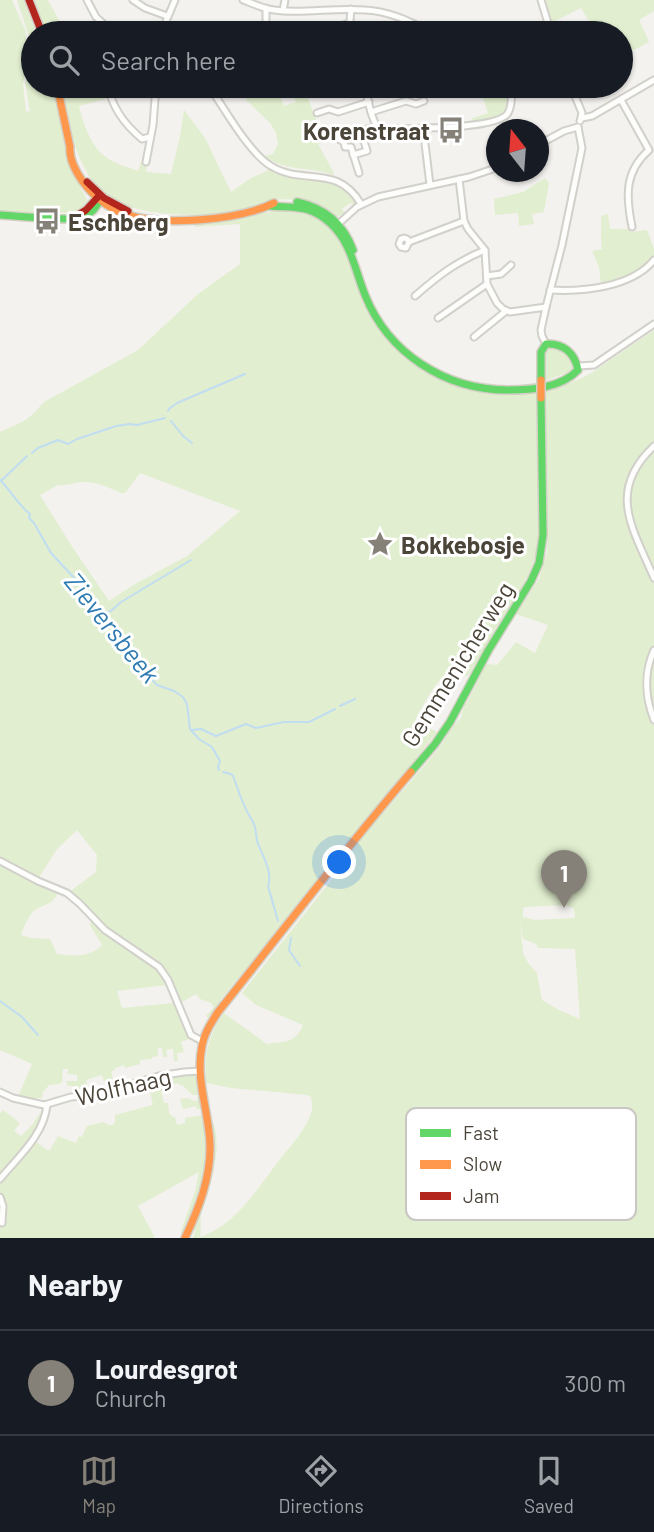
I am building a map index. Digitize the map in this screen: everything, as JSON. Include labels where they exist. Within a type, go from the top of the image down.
[{"type":"main road","points":[[29,0],[37,21]]},
{"type":"main road","points":[[60,98],[70,147],[84,177],[99,199],[128,211],[173,219],[218,218],[270,206],[292,206],[305,209],[337,225],[351,243],[368,303],[378,320],[414,360],[451,381],[489,390],[521,390],[545,386],[576,373],[579,366],[566,349],[555,343],[546,344]]},
{"type":"main road","points":[[0,215],[79,219],[88,215],[99,199]]},
{"type":"main road","name":"Gemmenicherweg","points":[[185,1238],[202,1198],[208,1175],[210,1143],[200,1054],[208,1027],[359,832],[435,744],[527,588],[539,562],[543,535],[541,354],[546,344]]},
{"type":"street","points":[[87,0],[100,21]]},
{"type":"street","points":[[133,0],[145,8],[167,16]]},
{"type":"street","points":[[165,21],[175,0]]},
{"type":"street","points":[[243,0],[266,8],[283,10],[364,9],[392,14],[408,21]]},
{"type":"street","points":[[283,10],[285,0]]},
{"type":"street","points":[[541,0],[547,21]]},
{"type":"street","points":[[265,20],[266,8]]},
{"type":"street","points":[[349,21],[351,9]]},
{"type":"street","points":[[633,93],[654,80]]},
{"type":"street","points":[[111,98],[122,118],[142,139],[150,137]]},
{"type":"street","points":[[146,162],[155,98]]},
{"type":"street","points":[[217,98],[256,155],[268,164],[287,173],[331,179],[341,183],[349,188],[361,204]]},
{"type":"street","points":[[368,98],[377,126]]},
{"type":"street","points":[[353,155],[367,151],[361,131],[377,126],[385,129],[468,126],[496,121],[509,112],[511,98]]},
{"type":"street","points":[[549,139],[578,127],[582,113],[576,98]]},
{"type":"street","points":[[582,118],[591,117],[624,98]]},
{"type":"street","points":[[621,100],[651,148],[641,157],[630,177],[628,200],[632,227]]},
{"type":"street","points":[[371,112],[406,101],[416,104],[424,101]]},
{"type":"street","points":[[317,113],[329,109],[338,112],[369,102]]},
{"type":"street","points":[[423,127],[430,186]]},
{"type":"street","name":"Gemmenicherweg","points":[[546,344],[541,333],[582,148],[578,127]]},
{"type":"street","points":[[338,135],[345,147],[351,147],[359,173]]},
{"type":"street","points":[[337,225],[361,204],[378,197],[459,180],[486,171]]},
{"type":"street","points":[[459,180],[464,221],[485,250],[487,284],[497,303],[510,312],[546,307]]},
{"type":"street","points":[[409,242],[464,221]]},
{"type":"street","points":[[415,296],[454,264],[485,250]]},
{"type":"street","points":[[550,290],[564,291],[623,282],[636,276],[654,260]]},
{"type":"street","points":[[487,276],[501,274],[511,265]]},
{"type":"street","points":[[438,318],[487,284]]},
{"type":"street","points":[[474,337],[506,311]]},
{"type":"street","points":[[579,366],[594,365],[654,324]]},
{"type":"street","points":[[654,446],[631,475],[627,502],[630,521],[654,578]]},
{"type":"street","points":[[654,650],[648,666],[647,680],[648,701],[654,720]]},
{"type":"street","points":[[0,861],[67,893],[106,930],[159,967],[191,1035],[202,1041]]},
{"type":"street","name":"Wolfhaag","points":[[0,1091],[13,1098],[47,1105],[71,1097],[94,1096],[159,1076],[200,1071]]},
{"type":"street","name":"Wolfhaag","points":[[0,1179],[37,1134],[47,1105]]},
{"type":"street","points":[[0,1197],[3,1206],[2,1223]]},
{"type":"green space","points":[[0,0],[12,0],[21,21],[21,98],[24,98],[26,112],[30,111],[28,98],[55,98],[69,165],[88,202],[73,213],[0,212]]},
{"type":"green space","points":[[17,0],[24,0],[32,21],[24,21]]},
{"type":"green space","points":[[34,0],[48,0],[59,21],[42,21]]},
{"type":"green space","points":[[542,0],[654,0],[654,11],[639,20],[649,42],[633,51],[633,21],[589,21],[581,8],[550,21]]},
{"type":"green space","points":[[64,98],[106,98],[79,106],[85,127],[101,153],[113,162],[138,171],[141,162],[147,164],[146,172],[171,174],[184,110],[205,138],[231,192],[268,168],[337,184],[345,189],[356,203],[350,203],[342,209],[345,213],[339,216],[291,199],[272,200],[228,213],[208,215],[145,211],[120,203],[100,190],[82,164],[71,132]]},
{"type":"green space","points":[[245,98],[281,98],[284,106],[296,102],[294,98],[308,98],[322,134],[331,134],[332,139],[318,144],[333,175],[289,167],[265,156],[273,154],[278,144],[276,133],[270,123]]},
{"type":"green space","points":[[483,98],[507,98],[505,113],[484,122],[471,122],[473,118],[488,113]]},
{"type":"green space","points":[[539,182],[549,183],[544,212],[532,214],[534,224],[519,226],[518,213],[495,215],[494,199],[523,192]]},
{"type":"green space","points":[[284,209],[312,216],[336,233],[349,258],[363,303],[376,327],[393,347],[413,364],[435,378],[484,393],[537,392],[540,535],[534,561],[524,584],[468,676],[450,675],[442,678],[415,720],[437,732],[208,1018],[206,1016],[214,1007],[211,1003],[200,999],[196,994],[180,1003],[161,965],[113,932],[69,892],[96,872],[97,855],[77,830],[57,849],[38,879],[0,856],[0,432],[24,421],[44,402],[138,350],[198,294],[240,264],[240,224],[194,227]],"holes":[[[140,473],[240,511],[187,556],[109,601],[40,495],[58,485],[81,482],[97,483],[125,493]]]},
{"type":"green space","points":[[608,214],[610,229],[630,229],[631,232],[647,230],[654,255],[631,275],[601,284],[599,267],[592,251],[602,249],[601,216]]},
{"type":"green space","points":[[654,330],[654,1238],[193,1238],[196,1219],[206,1197],[210,1178],[212,1120],[217,1141],[216,1153],[212,1178],[201,1214],[200,1237],[225,1224],[246,1204],[302,1131],[312,1109],[311,1097],[307,1095],[206,1083],[207,1054],[214,1030],[224,1013],[267,1044],[297,1036],[303,1025],[256,1005],[242,993],[351,852],[439,748],[461,718],[464,705],[486,664],[497,665],[516,642],[535,653],[548,625],[516,614],[539,579],[547,553],[546,390],[590,374]],"holes":[[[564,905],[574,908],[574,918],[535,920],[523,917],[523,908],[526,907]],[[520,922],[523,939],[536,944],[538,948],[575,949],[580,1019],[542,1000],[537,973],[523,953]]]},
{"type":"green space","points":[[550,348],[565,354],[571,360],[573,368],[544,381],[545,352]]},
{"type":"green space","points":[[0,864],[58,893],[51,902],[33,912],[21,935],[50,939],[57,954],[87,954],[102,945],[90,925],[91,920],[108,937],[161,973],[167,985],[117,991],[122,1008],[173,1003],[189,1039],[181,1042],[184,1052],[177,1053],[178,1061],[174,1061],[173,1049],[166,1050],[167,1057],[163,1057],[162,1048],[158,1048],[158,1056],[152,1059],[140,1060],[140,1064],[125,1068],[124,1065],[115,1068],[111,1071],[113,1079],[104,1081],[102,1075],[86,1080],[89,1094],[79,1094],[78,1086],[68,1086],[66,1081],[77,1081],[77,1075],[67,1074],[68,1069],[63,1069],[62,1082],[49,1085],[42,1098],[35,1098],[35,1101],[18,1097],[32,1064],[0,1050]]},
{"type":"green space","points":[[194,1074],[197,1077],[202,1108],[197,1110],[196,1106],[183,1109],[180,1099],[197,1101],[198,1095],[193,1095],[178,1083],[161,1091],[164,1103],[168,1103],[169,1113],[175,1117],[177,1125],[185,1123],[185,1118],[204,1115],[208,1139],[204,1180],[181,1238],[199,1172],[138,1206],[155,1238],[0,1238],[0,1223],[5,1223],[0,1182],[34,1140],[47,1150],[50,1150],[58,1136],[76,1143],[87,1126],[103,1122],[113,1125],[115,1115],[153,1105],[148,1082]]},
{"type":"green space","points":[[3,1110],[20,1123],[14,1131],[21,1136],[42,1110],[45,1111],[38,1130],[0,1176],[0,1113]]},
{"type":"waterway","points":[[168,411],[177,403],[245,374]]},
{"type":"waterway","points":[[32,453],[58,440],[68,444],[116,426],[137,425],[165,418]]},
{"type":"waterway","points":[[171,421],[192,443]]},
{"type":"waterway","points":[[1,481],[27,456]]},
{"type":"waterway","name":"Zieversbeek","points":[[0,480],[30,514],[29,518],[51,553],[91,596],[142,669],[157,685],[183,697],[187,704],[190,729],[212,747],[220,761],[219,770]]},
{"type":"waterway","points":[[103,613],[111,611],[121,602],[191,560]]},
{"type":"waterway","points":[[340,706],[355,699]]},
{"type":"waterway","points":[[192,730],[201,729],[216,736],[246,724],[256,728],[284,722],[309,722],[335,709]]},
{"type":"waterway","name":"Zieversbeek","points":[[223,772],[233,776],[254,824],[268,870],[268,886],[278,921]]},
{"type":"waterway","name":"Zieversbeek","points":[[291,938],[289,950],[300,966]]},
{"type":"waterway","points":[[0,1001],[22,1017],[38,1035]]},
{"type":"traffic: fast","points":[[0,215],[77,218],[92,211],[101,197]]},
{"type":"traffic: fast","points":[[297,202],[316,208],[332,218],[344,232],[353,250]]},
{"type":"traffic: fast","points":[[270,206],[308,210],[330,223],[348,248],[375,316],[404,351],[421,364],[462,383],[485,388],[526,389],[545,387],[571,376],[578,370],[571,354],[563,347],[546,344],[541,352],[541,380]]},
{"type":"traffic: fast","points":[[411,772],[450,722],[539,563],[543,535],[541,398]]},
{"type":"traffic: slow","points":[[60,98],[76,169],[92,192],[113,209],[140,218],[179,221],[241,214],[274,203]]},
{"type":"traffic: slow","points":[[541,380],[541,398]]},
{"type":"traffic: slow","points":[[185,1238],[199,1204],[210,1156],[200,1071],[204,1037],[218,1012],[411,772]]},
{"type":"traffic: jam","points":[[29,0],[37,21]]},
{"type":"traffic: jam","points":[[87,182],[104,198],[128,211]]},
{"type":"traffic: jam","points":[[75,217],[97,198]]},
{"type":"place","name":"Korenstraat","points":[[451,130]]},
{"type":"place","name":"Eschberg","points":[[47,221]]},
{"type":"place","name":"Bokkebosje","points":[[380,544]]},
{"type":"place","name":"Lourdesgrot","points":[[564,908]]}]
